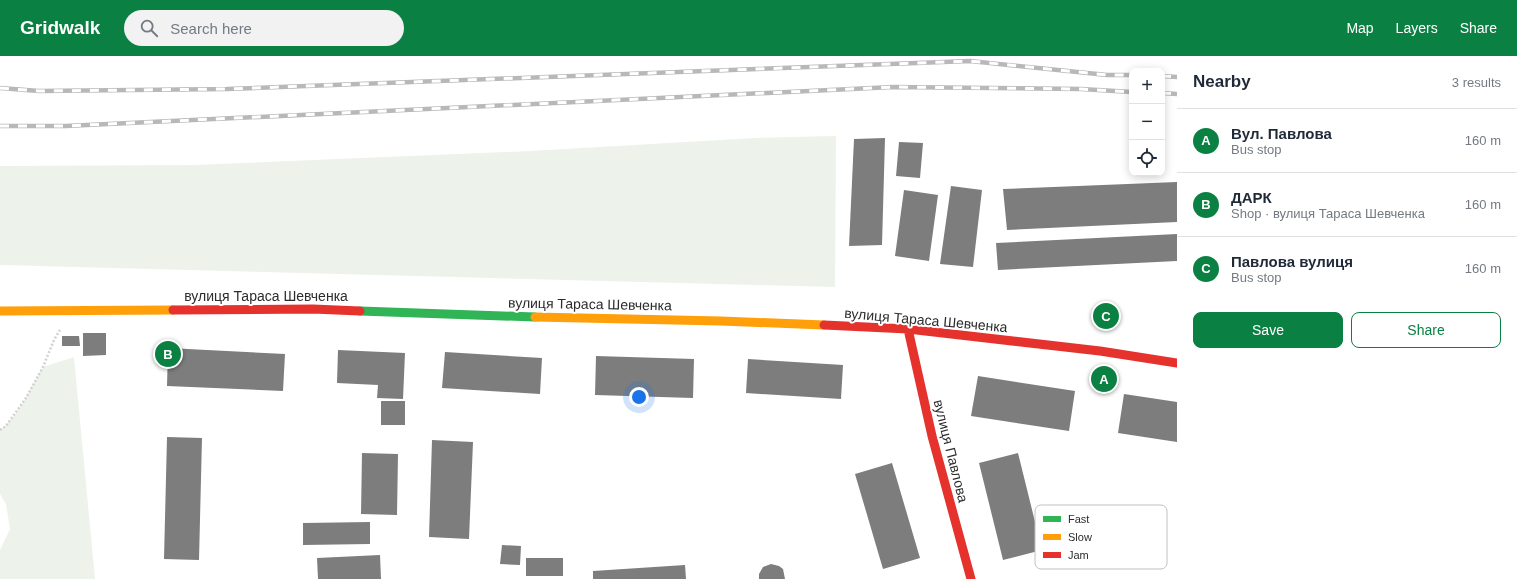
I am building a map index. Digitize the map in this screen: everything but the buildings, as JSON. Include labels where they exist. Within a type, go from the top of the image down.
[{"type":"main road","name":"вулиця Тараса Шевченка","points":[[0,311],[312,309],[431,314],[721,321],[908,329],[1100,351],[1177,364]]},
{"type":"main road","name":"вулиця Павлова","points":[[908,329],[932,436],[970,579]]},
{"type":"path","points":[[0,430],[6,426],[26,398],[43,367],[54,340],[72,310]]},
{"type":"shaded area","points":[[836,136],[835,287],[0,265],[0,166],[194,165],[530,151],[755,138]]},
{"type":"shaded area","points":[[74,357],[95,579],[0,579],[0,550],[10,529],[6,504],[0,494],[0,430],[18,410],[43,367]]},
{"type":"railway","points":[[0,88],[39,91],[227,89],[970,61],[1107,75],[1129,75]]},
{"type":"railway","points":[[1165,76],[1177,77]]},
{"type":"railway","points":[[0,126],[66,126],[893,87],[1081,89],[1129,92]]},
{"type":"railway","points":[[1165,93],[1177,94]]},
{"type":"traffic: fast","points":[[360,311],[535,317]]},
{"type":"traffic: slow","points":[[0,311],[173,310]]},
{"type":"traffic: slow","points":[[535,317],[824,325]]},
{"type":"traffic: jam","points":[[173,310],[313,309],[360,311]]},
{"type":"traffic: jam","points":[[824,325],[908,329],[1100,351],[1177,363]]},
{"type":"traffic: jam","points":[[908,329],[932,436],[971,579]]},
{"type":"place","name":"Павлова вулиця","points":[[1106,316]]},
{"type":"place","name":"ДАРК","points":[[168,354]]},
{"type":"place","name":"Вул. Павлова","points":[[1104,379]]}]
